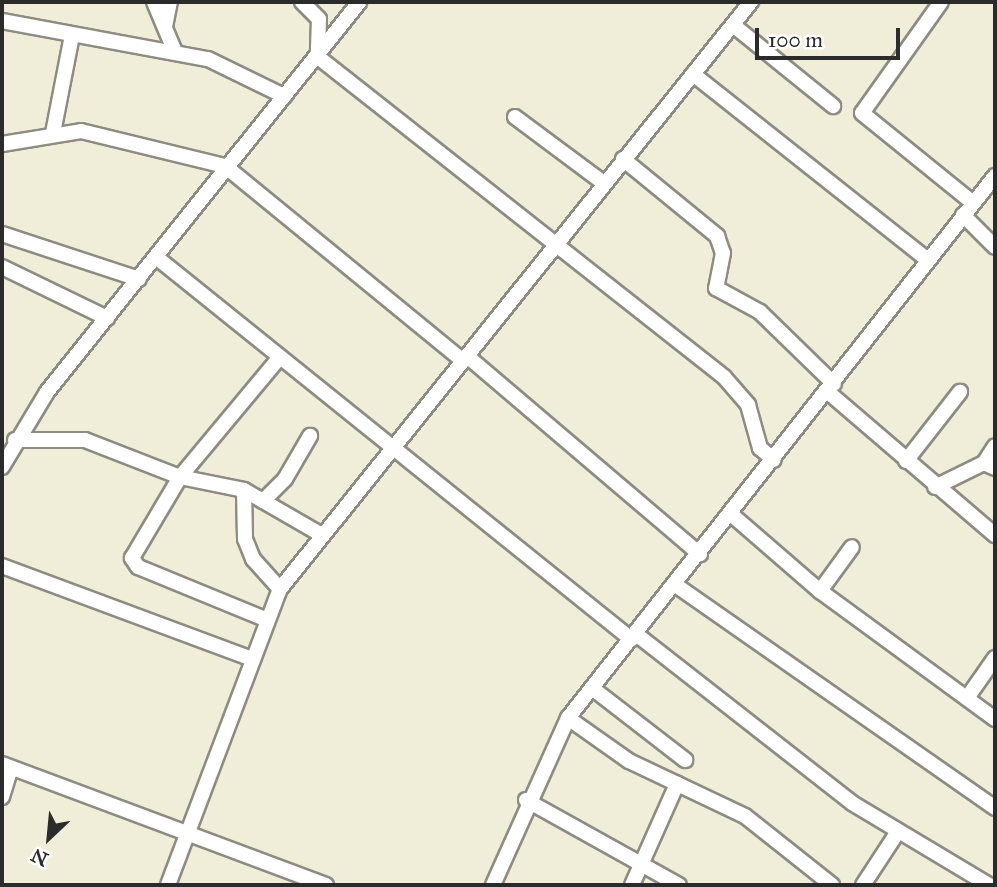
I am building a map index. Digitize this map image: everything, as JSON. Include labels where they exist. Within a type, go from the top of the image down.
[{"type":"street","points":[[154,2],[175,52]]},
{"type":"street","points":[[165,27],[170,2]]},
{"type":"street","points":[[302,2],[319,19],[318,57]]},
{"type":"street","points":[[2,467],[9,445],[225,166],[318,57],[359,2]]},
{"type":"street","points":[[168,885],[250,658],[280,589],[751,2]]},
{"type":"street","points":[[941,2],[862,113],[968,209],[995,247]]},
{"type":"street","points":[[2,21],[175,52],[241,71],[284,96]]},
{"type":"street","points":[[733,25],[833,106]]},
{"type":"street","points":[[53,133],[72,34]]},
{"type":"street","points":[[318,57],[724,377],[748,405],[760,448],[774,460]]},
{"type":"street","points":[[693,74],[928,260]]},
{"type":"street","points":[[515,117],[605,184]]},
{"type":"street","points":[[2,144],[53,133],[120,137],[225,166],[465,359],[700,554]]},
{"type":"street","points":[[623,159],[717,236],[723,253],[716,288],[760,312],[831,388],[906,461],[995,535]]},
{"type":"street","points":[[493,885],[526,800],[568,718],[677,586],[995,176]]},
{"type":"street","points":[[2,234],[139,279]]},
{"type":"street","points":[[156,257],[633,637],[897,833],[989,885]]},
{"type":"street","points":[[2,267],[107,318]]},
{"type":"street","points":[[265,620],[133,564],[180,477],[279,357]]},
{"type":"street","points":[[906,461],[960,391]]},
{"type":"street","points":[[263,500],[285,480],[310,436]]},
{"type":"street","points":[[9,445],[85,440],[180,477],[244,491],[322,535]]},
{"type":"street","points":[[935,487],[990,466],[995,446]]},
{"type":"street","points":[[244,491],[245,539],[253,559],[280,589]]},
{"type":"street","points":[[731,514],[820,591],[995,719]]},
{"type":"street","points":[[820,591],[852,547]]},
{"type":"street","points":[[2,566],[250,658]]},
{"type":"street","points":[[677,586],[995,808]]},
{"type":"street","points":[[967,698],[995,658]]},
{"type":"street","points":[[592,688],[685,760]]},
{"type":"street","points":[[568,718],[629,761],[745,816],[832,885]]},
{"type":"street","points":[[2,797],[7,766],[326,885]]},
{"type":"street","points":[[632,885],[677,784]]},
{"type":"street","points":[[526,800],[680,885]]},
{"type":"street","points":[[863,885],[897,833]]}]
